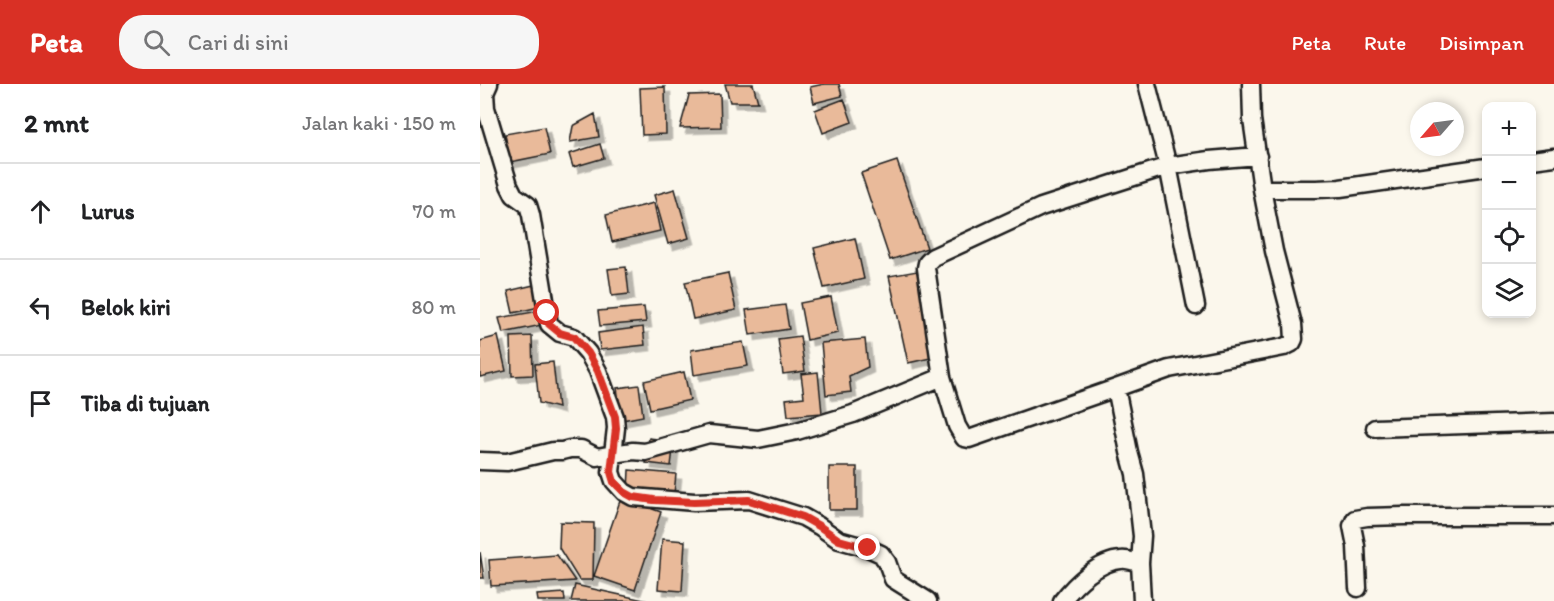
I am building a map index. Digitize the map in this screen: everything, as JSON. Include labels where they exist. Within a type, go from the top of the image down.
[{"type":"street","points":[[489,84],[485,93],[486,108],[509,185],[514,195],[528,206],[531,215],[549,324],[560,333],[574,337],[588,353],[598,371],[615,417],[611,472],[614,482],[633,497],[694,502],[749,500],[795,514],[819,526],[839,540],[881,554],[887,562],[893,579],[928,601]]},
{"type":"street","points":[[1147,84],[1168,166],[1196,306]]},
{"type":"street","points":[[1251,84],[1252,119],[1258,156],[1262,189],[1274,251],[1293,324],[1293,343],[1274,350],[1219,358],[1169,369],[967,439],[960,432],[942,377],[926,268],[933,257],[1041,207],[1168,166],[1258,156]]},
{"type":"street","points":[[1536,159],[1554,157]]},
{"type":"street","points":[[1262,189],[1340,188],[1482,168]]},
{"type":"street","points":[[480,461],[507,462],[570,449],[580,449],[597,457],[633,451],[645,452],[709,434],[758,440],[853,414],[942,377]]},
{"type":"street","points":[[1116,388],[1129,452],[1136,474],[1142,536],[1140,562],[1142,601]]},
{"type":"street","points":[[1375,428],[1554,422]]},
{"type":"street","points":[[1358,588],[1353,526],[1355,519],[1404,516],[1554,516]]},
{"type":"street","points":[[1062,601],[1072,588],[1104,564],[1122,560],[1140,562]]},
{"type":"building","points":[[725,84],[753,84],[758,102],[730,102]]},
{"type":"building","points":[[839,84],[842,96],[814,103],[810,87]]},
{"type":"building","points":[[665,87],[666,134],[642,135],[640,88]]},
{"type":"building","points":[[720,94],[721,127],[680,128],[689,95]]},
{"type":"building","points":[[844,99],[852,122],[823,133],[815,110]]},
{"type":"building","points":[[595,114],[599,137],[570,142],[573,126]]},
{"type":"building","points":[[544,127],[550,154],[510,162],[505,134]]},
{"type":"building","points":[[600,144],[604,158],[573,167],[569,154]]},
{"type":"building","points":[[897,161],[927,248],[890,260],[861,173]]},
{"type":"building","points":[[675,189],[689,238],[668,244],[654,195]]},
{"type":"building","points":[[654,203],[660,231],[612,242],[606,215]]},
{"type":"building","points":[[855,238],[864,279],[824,288],[814,248]]},
{"type":"building","points":[[626,267],[629,294],[612,296],[608,269]]},
{"type":"building","points":[[917,271],[935,357],[908,363],[889,276]]},
{"type":"building","points":[[728,273],[736,310],[693,319],[685,282]]},
{"type":"building","points":[[534,285],[539,307],[513,313],[508,291]]},
{"type":"building","points":[[831,297],[838,333],[807,340],[800,303]]},
{"type":"building","points":[[785,305],[789,329],[750,335],[746,310]]},
{"type":"building","points":[[644,307],[646,322],[600,326],[598,311]]},
{"type":"building","points":[[539,311],[542,325],[503,333],[499,318]]},
{"type":"building","points":[[643,327],[645,345],[600,350],[598,333]]},
{"type":"building","points":[[498,336],[506,371],[480,377],[480,341]]},
{"type":"building","points":[[532,336],[533,375],[512,376],[511,337]]},
{"type":"building","points":[[800,336],[805,371],[783,374],[778,339]]},
{"type":"building","points":[[865,339],[868,367],[849,376],[851,392],[826,395],[821,343]]},
{"type":"building","points":[[743,342],[748,366],[694,375],[691,350]]},
{"type":"building","points":[[553,362],[558,408],[539,403],[535,364]]},
{"type":"building","points":[[684,372],[690,400],[650,409],[644,381]]},
{"type":"building","points":[[818,372],[822,413],[788,416],[786,399],[804,397],[801,374]]},
{"type":"building","points":[[639,385],[643,416],[622,420],[617,388]]},
{"type":"building","points":[[649,438],[674,441],[671,466],[646,463]]},
{"type":"building","points":[[829,467],[857,467],[857,510],[829,510]]},
{"type":"building","points":[[629,470],[676,474],[674,494],[628,491]]},
{"type":"building","points":[[621,498],[661,512],[635,590],[594,576]]},
{"type":"building","points":[[560,522],[594,523],[593,580],[579,580],[559,548]]},
{"type":"building","points":[[662,539],[685,541],[682,591],[658,589]]},
{"type":"building","points":[[480,552],[484,578],[480,578]]},
{"type":"building","points":[[557,555],[575,581],[491,586],[489,560]]},
{"type":"building","points":[[575,585],[648,601],[571,601]]},
{"type":"building","points":[[564,593],[565,601],[538,601],[537,595]]},
{"type":"route","points":[[547,313],[549,324],[555,331],[574,337],[588,353],[598,371],[615,417],[616,435],[611,472],[614,482],[624,492],[633,497],[654,500],[694,502],[749,500],[803,517],[839,540],[868,548]]}]
